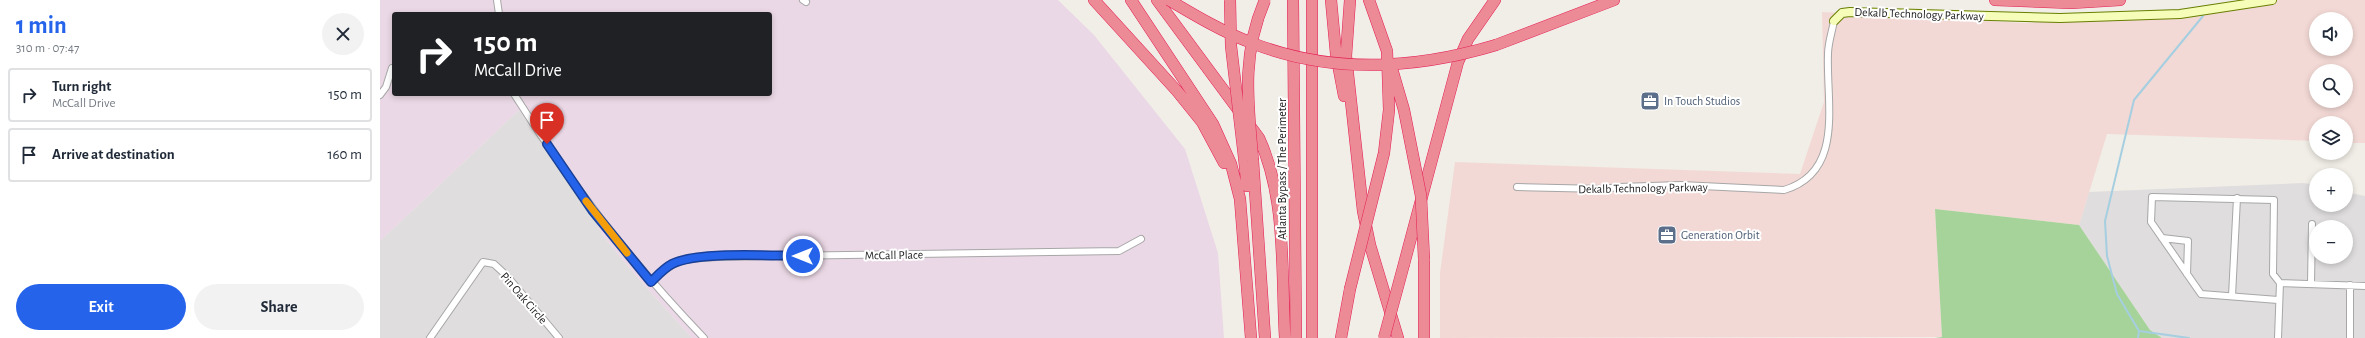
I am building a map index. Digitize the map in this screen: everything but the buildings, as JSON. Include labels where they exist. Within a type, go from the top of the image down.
[{"type":"highway","points":[[1094,0],[1177,91],[1202,122],[1223,161],[1243,239]]},
{"type":"highway","points":[[1131,0],[1196,97],[1224,145],[1240,199],[1251,338]]},
{"type":"highway","points":[[1158,0],[1258,138],[1266,154],[1273,176],[1279,220],[1285,338]]},
{"type":"highway","points":[[1169,0],[1229,33],[1254,44],[1297,57],[1342,64],[1387,66],[1428,62],[1462,55],[1496,45],[1614,0]]},
{"type":"highway","points":[[1230,0],[1231,46],[1248,159],[1265,338]]},
{"type":"highway","points":[[1248,159],[1246,84],[1248,66],[1254,28],[1266,0]]},
{"type":"highway","name":"Atlanta Bypass / The Perimeter","points":[[1293,0],[1296,338]]},
{"type":"highway","points":[[1312,0],[1312,338]]},
{"type":"highway","points":[[1331,0],[1336,54],[1353,136]]},
{"type":"highway","points":[[1350,0],[1346,56],[1353,136],[1363,211],[1370,245],[1398,338]]},
{"type":"highway","points":[[1369,0],[1387,51],[1404,110],[1418,176],[1423,215],[1424,338]]},
{"type":"highway","points":[[1384,338],[1458,62],[1468,39],[1495,0]]},
{"type":"highway","points":[[1995,0],[2072,3],[2120,0]]},
{"type":"highway","points":[[1341,338],[1350,288],[1384,153],[1389,110],[1387,51]]},
{"type":"street","points":[[498,0],[499,12]]},
{"type":"street","name":"Dekalb Technology Parkway","points":[[1517,187],[1603,189],[1681,185],[1784,190],[1795,187],[1806,181],[1817,169],[1826,147],[1830,121],[1828,53],[1834,21],[1842,13],[2060,18],[2180,14],[2272,0]]},
{"type":"street","points":[[380,95],[386,87],[392,68]]},
{"type":"street","points":[[515,96],[592,210],[651,282],[704,338]]},
{"type":"street","points":[[2278,300],[2201,294],[2151,222],[2152,197],[2274,200],[2273,274],[2280,283],[2278,300],[2278,338]]},
{"type":"street","points":[[2232,296],[2236,198]]},
{"type":"street","points":[[2162,238],[2188,241],[2187,274]]},
{"type":"street","name":"McCall Place","points":[[651,282],[670,264],[684,259],[718,256],[1119,251],[1141,239]]},
{"type":"street","name":"Pin Oak Circle","points":[[430,338],[483,262],[494,264],[507,276],[559,338]]},
{"type":"street","points":[[2311,264],[2311,284]]},
{"type":"street","points":[[2280,283],[2365,286]]},
{"type":"street","points":[[2350,285],[2350,338]]},
{"type":"shaded area","points":[[380,0],[1058,0],[1094,35],[1185,149],[1218,253],[1224,338],[692,338],[637,277],[603,236],[585,198],[519,110],[380,241]]},
{"type":"shaded area","points":[[2280,0],[2365,0],[2365,143],[2353,143],[2353,116],[2309,116],[2309,141],[2107,134],[2079,225],[1935,209],[1942,337],[1440,338],[1440,273],[1455,162],[1800,174],[1824,102],[1822,12],[2025,23],[2142,16]]},
{"type":"shaded area","points":[[519,110],[585,198],[603,236],[637,277],[692,338],[380,338],[380,241]]},
{"type":"shaded area","points":[[2303,183],[2309,184],[2309,212],[2353,212],[2353,193],[2365,196],[2365,338],[2162,338],[2150,330],[2079,225],[2089,192]]},
{"type":"green space","points":[[1935,209],[2079,225],[2150,330],[2162,338],[1935,338],[1942,337]]},
{"type":"waterway","points":[[2138,338],[2139,331],[2117,294],[2107,256],[2105,221],[2134,100],[2203,16]]},
{"type":"waterway","points":[[2139,331],[2189,338]]},
{"type":"slow traffic","points":[[586,201],[627,253]]},
{"type":"place","name":"In Touch Studios","points":[[1650,101]]},
{"type":"place","name":"Generation Orbit","points":[[1667,235]]},
{"type":"route","points":[[547,144],[592,210],[651,282],[670,264],[684,259],[718,256],[803,256]]}]
